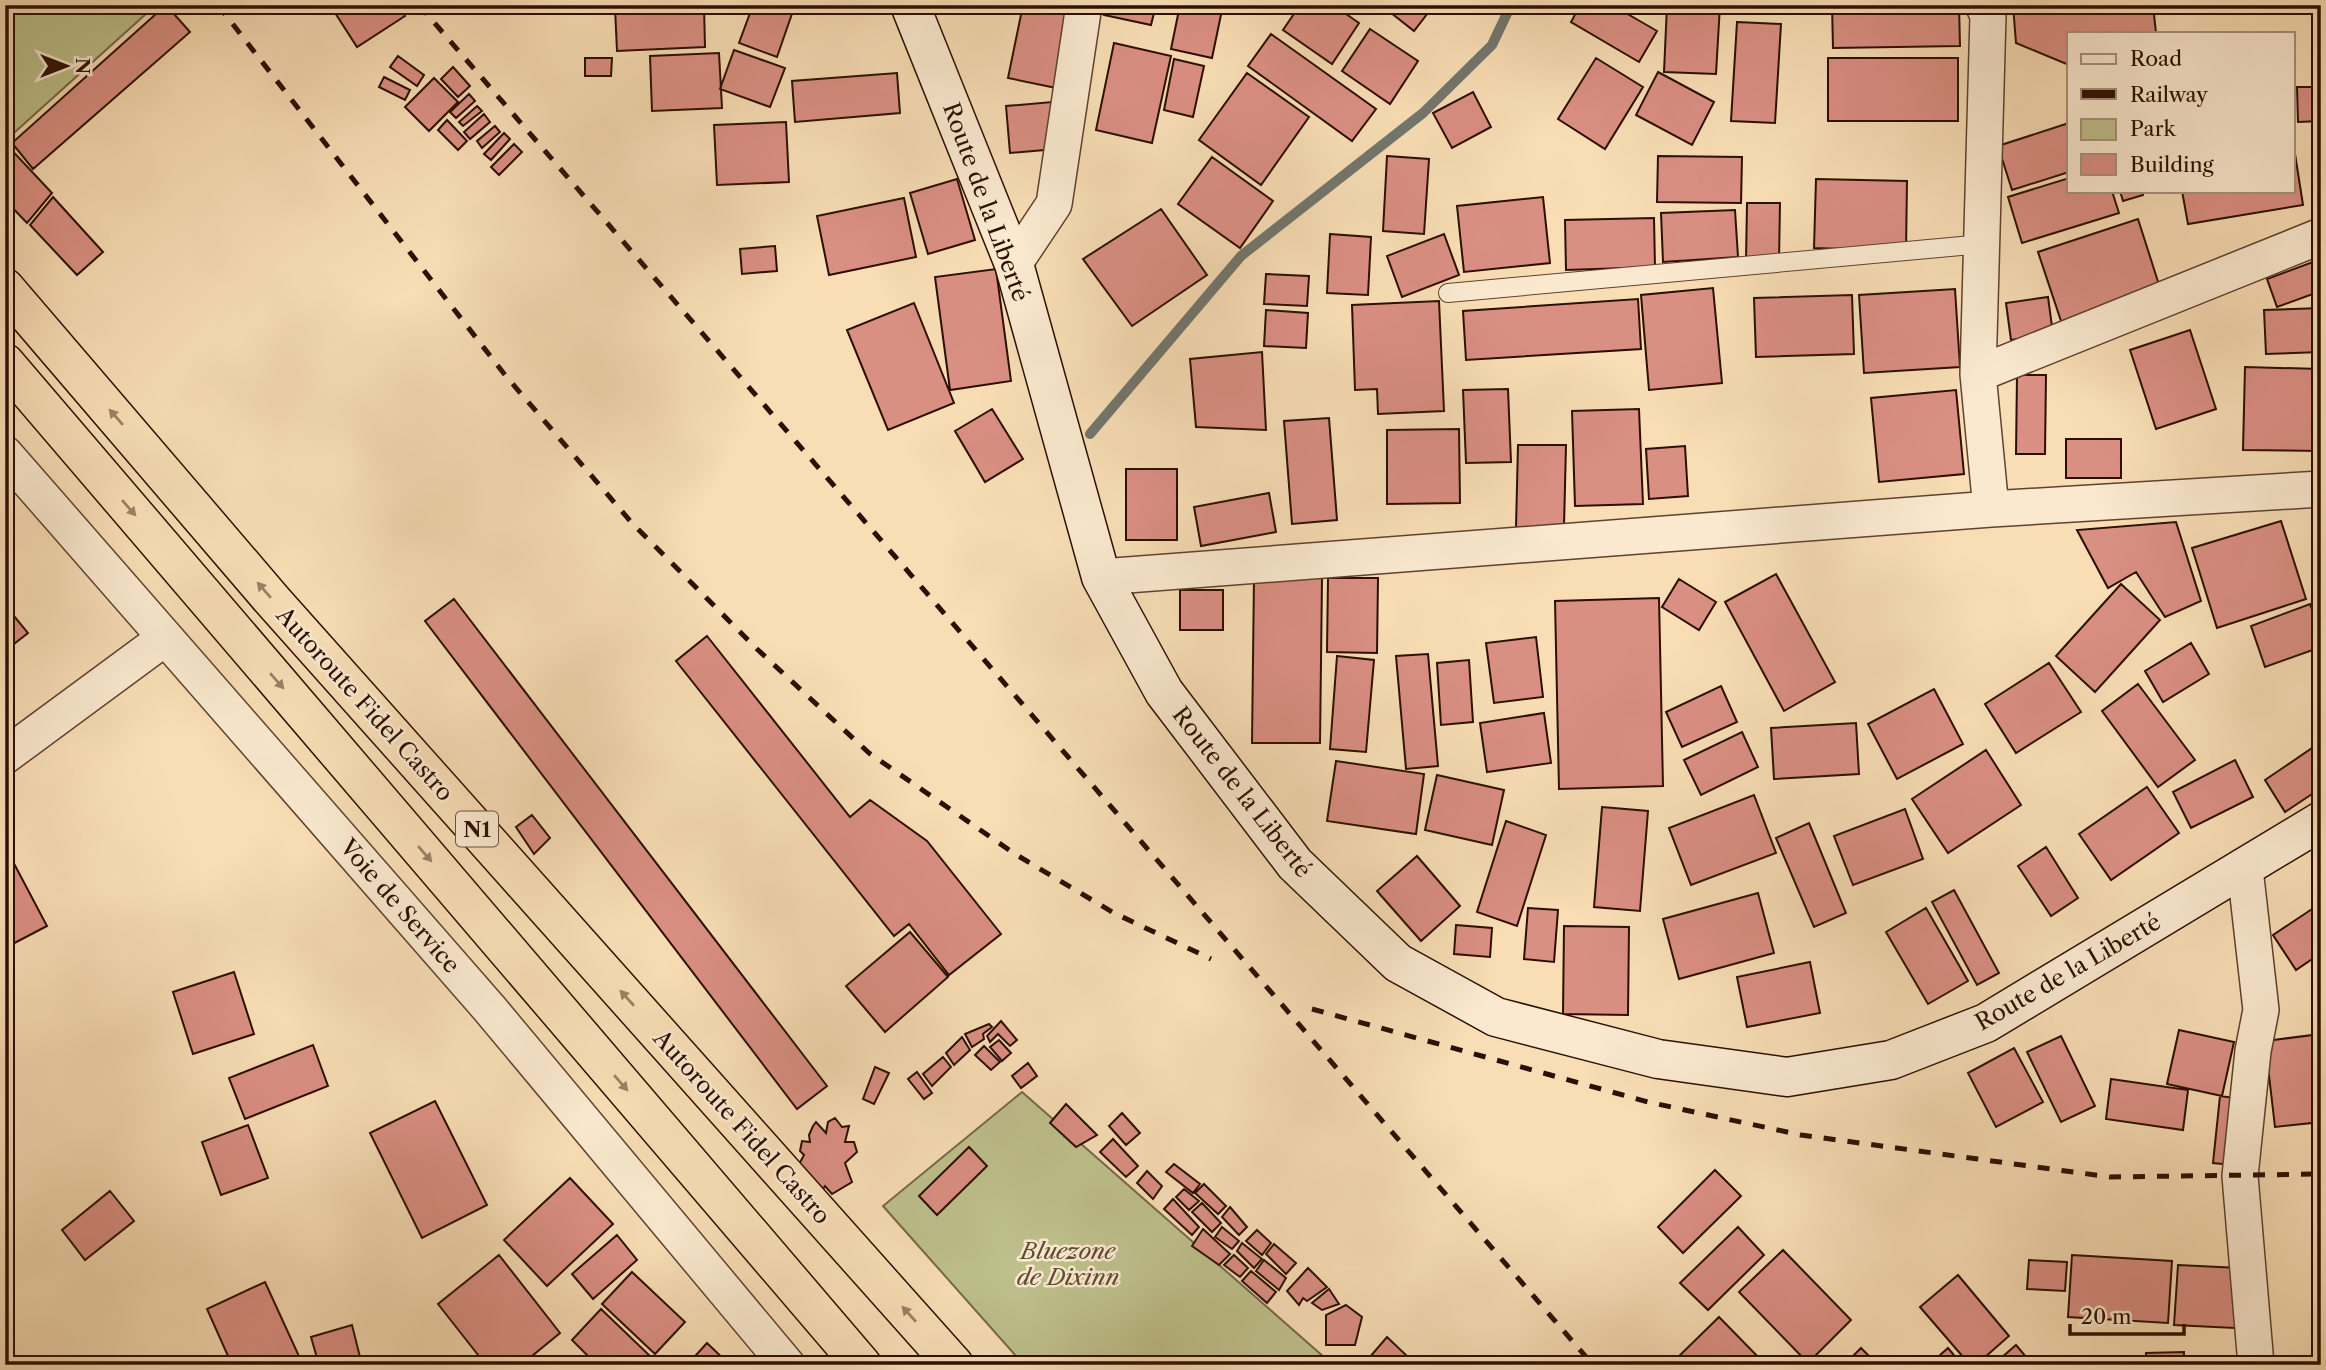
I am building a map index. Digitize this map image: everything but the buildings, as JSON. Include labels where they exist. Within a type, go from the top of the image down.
[{"type":"highway","name":"Autoroute Fidel Castro","points":[[5,288],[273,601],[954,1365]]},
{"type":"highway","name":"N1","points":[[5,363],[862,1365]]},
{"type":"main road","name":"Route de la Liberté","points":[[910,5],[1014,264],[1101,577],[1164,692],[1295,864],[1398,963],[1496,1017],[1658,1059],[1787,1076],[1891,1060],[1986,1023],[2321,821]]},
{"type":"street","points":[[1014,264],[1054,204],[1084,5]]},
{"type":"street","points":[[1983,5],[1988,15],[1978,374],[1991,509]]},
{"type":"street","points":[[1978,374],[2321,236]]},
{"type":"street","name":"Voie de Service","points":[[5,454],[489,1008],[787,1365]]},
{"type":"street","points":[[1101,577],[1991,509],[2321,489]]},
{"type":"street","points":[[5,756],[165,638]]},
{"type":"street","points":[[2245,869],[2261,1010],[2253,1051],[2239,1176],[2256,1365]]},
{"type":"lane","points":[[1448,293],[1983,244]]},
{"type":"green space","points":[[5,5],[143,5],[148,12],[5,141]]},
{"type":"green space","name":"Bluezone de Dixinn","points":[[1022,1092],[1333,1365],[1024,1365],[883,1206]]},
{"type":"waterway","points":[[1090,434],[1241,256],[1423,113],[1492,45],[1511,5]]},
{"type":"railway","points":[[218,5],[505,375],[632,523],[757,649],[869,753],[1015,854],[1114,913],[1211,959]]},
{"type":"railway","points":[[419,5],[1593,1365]]},
{"type":"railway","points":[[1312,1009],[1648,1102],[1801,1135],[2110,1177],[2321,1174]]}]
